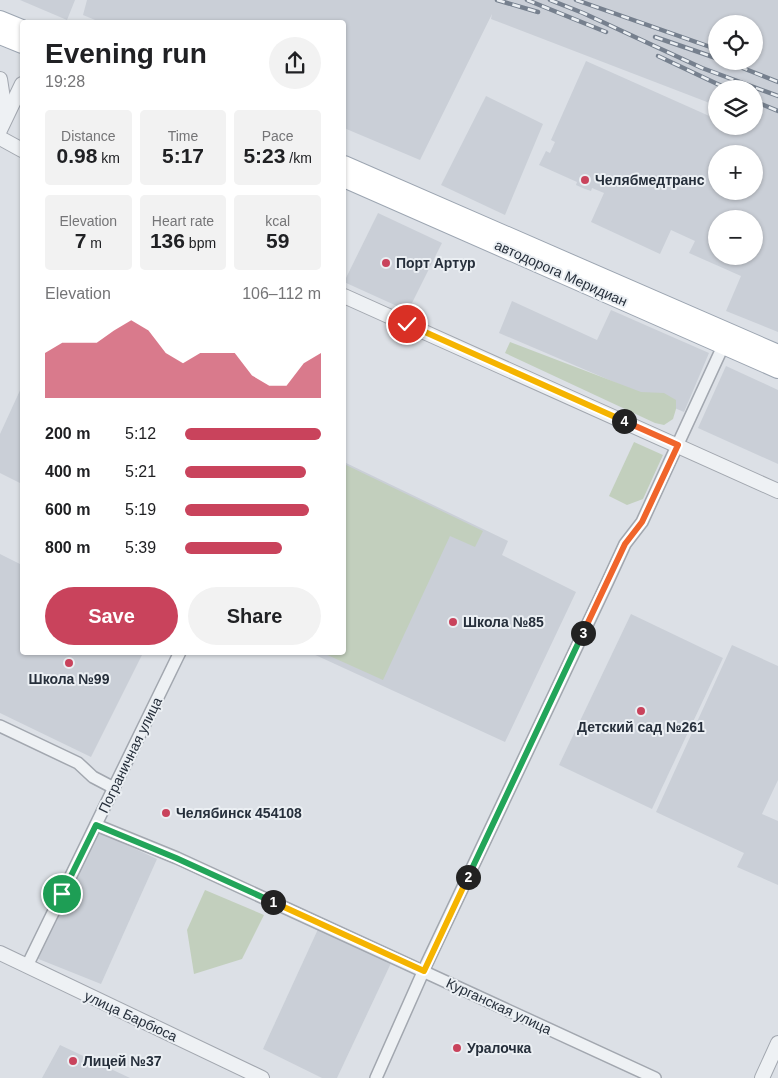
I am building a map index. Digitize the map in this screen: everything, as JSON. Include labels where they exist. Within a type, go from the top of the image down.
[{"type":"main road","points":[[0,20],[20,28]]},
{"type":"main road","points":[[0,35],[20,43]]},
{"type":"main road","name":"автодорога Меридиан","points":[[346,165],[778,354]]},
{"type":"main road","name":"автодорога Меридиан","points":[[346,179],[778,369]]},
{"type":"street","points":[[0,78],[4,105],[1,132]]},
{"type":"street","points":[[1,132],[20,89]]},
{"type":"street","points":[[1,132],[20,148]]},
{"type":"street","points":[[346,300],[778,490]]},
{"type":"street","points":[[376,1078],[424,971],[625,544],[642,522],[724,344]]},
{"type":"street","name":"Пограничная улица","points":[[27,966],[179,655]]},
{"type":"street","points":[[0,726],[78,763],[93,777],[114,788]]},
{"type":"street","name":"Курганская улица","points":[[96,825],[176,858],[655,1078]]},
{"type":"street","name":"улица Барбюса","points":[[0,953],[262,1078]]},
{"type":"street","points":[[762,1078],[778,1043]]},
{"type":"shaded area","points":[[20,0],[75,0],[67,20]]},
{"type":"shaded area","points":[[87,0],[778,0],[778,332],[726,311],[741,276],[716,265],[763,265],[763,210],[708,210],[708,261],[689,253],[695,241],[671,230],[660,254],[591,222],[604,193],[592,188],[591,191],[585,189],[576,185],[577,182],[539,165],[546,151],[550,153],[555,142],[551,140],[586,61],[708,115],[708,135],[763,135],[763,80],[708,80],[708,103],[491,19],[492,14],[420,160],[346,129],[346,20],[95,20],[83,15]]},
{"type":"shaded area","points":[[486,96],[543,124],[505,215],[441,185]]},
{"type":"shaded area","points":[[378,213],[442,243],[408,311],[346,283],[346,278]]},
{"type":"shaded area","points":[[512,301],[597,340],[611,310],[709,353],[684,412],[499,333]]},
{"type":"shaded area","points":[[726,366],[778,390],[778,464],[698,428]]},
{"type":"shaded area","points":[[20,390],[20,483],[0,473],[0,434]]},
{"type":"shaded area","name":"Школа №85","points":[[346,463],[508,541],[502,555],[576,592],[505,742],[315,655],[346,655]]},
{"type":"shaded area","name":"Школа №99","points":[[0,554],[20,564],[20,655],[142,655],[91,757],[0,713]]},
{"type":"shaded area","name":"Детский сад №261","points":[[631,614],[723,658],[652,809],[559,765]]},
{"type":"shaded area","points":[[732,645],[778,666],[778,780],[762,814],[778,821],[778,885],[737,867],[744,853],[656,812]]},
{"type":"shaded area","points":[[99,832],[157,859],[101,984],[36,958]]},
{"type":"shaded area","points":[[319,927],[392,961],[337,1078],[322,1078],[263,1049]]},
{"type":"shaded area","name":"Лицей №37","points":[[60,1045],[130,1078],[42,1078]]},
{"type":"green space","points":[[510,342],[641,392],[664,393],[676,400],[673,419],[664,425],[655,423],[505,353]]},
{"type":"green space","points":[[634,442],[663,455],[643,499],[627,505],[609,496]]},
{"type":"green space","points":[[346,465],[483,531],[475,547],[450,536],[383,680],[327,655],[346,655]]},
{"type":"green space","points":[[205,890],[264,915],[242,959],[194,974],[187,930]]},
{"type":"railway","points":[[497,0],[538,12]]},
{"type":"railway","points":[[527,0],[606,32]]},
{"type":"railway","points":[[550,0],[583,13],[702,68],[778,96]]},
{"type":"railway","points":[[576,0],[708,46]]},
{"type":"railway","points":[[655,37],[708,55]]},
{"type":"railway","points":[[658,56],[709,80]]},
{"type":"railway","points":[[748,70],[778,82]]},
{"type":"railway","points":[[763,105],[778,111]]},
{"type":"place","name":"Челябмедтранс","points":[[585,180]]},
{"type":"place","name":"Порт Артур","points":[[386,263]]},
{"type":"place","name":"Школа №85","points":[[453,622]]},
{"type":"place","name":"Школа №99","points":[[69,663]]},
{"type":"place","name":"Детский сад №261","points":[[641,711]]},
{"type":"place","name":"Челябинск 454108","points":[[166,813]]},
{"type":"place","name":"Уралочка","points":[[457,1048]]},
{"type":"place","name":"Лицей №37","points":[[73,1061]]},
{"type":"route","points":[[62,894],[96,825],[176,858],[424,971],[625,544],[642,522],[678,445],[407,324]]}]
